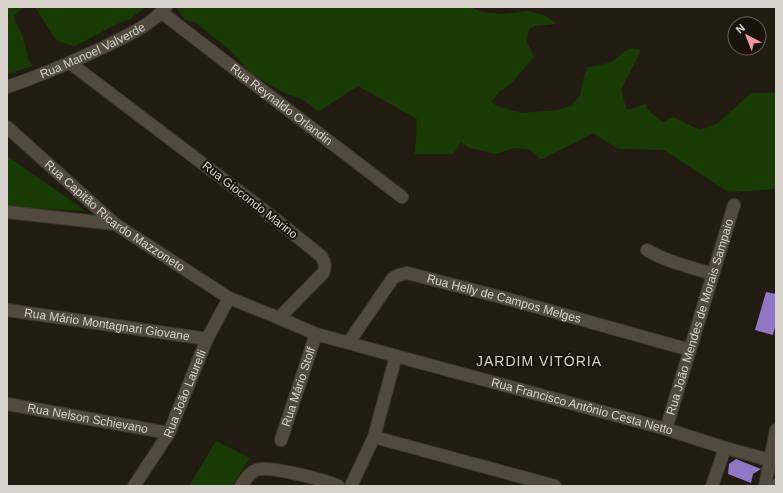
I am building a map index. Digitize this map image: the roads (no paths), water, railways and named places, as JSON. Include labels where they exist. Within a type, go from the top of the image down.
[{"type":"street","name":"Rua Manoel Valverde","points":[[7,96],[11,86],[70,62],[135,31],[151,22],[164,10]]},
{"type":"street","name":"Rua Reynaldo Orlandin","points":[[164,10],[402,197]]},
{"type":"street","name":"Rua Giocondo Marino","points":[[70,62],[260,207],[321,256],[325,265],[323,273],[279,318]]},
{"type":"street","name":"Rua Capitão Ricardo Mazzoneto","points":[[7,127],[115,224],[229,298]]},
{"type":"street","name":"Rua João Mendes de Morais Sampaio","points":[[666,429],[734,205]]},
{"type":"street","points":[[7,212],[115,224]]},
{"type":"street","points":[[647,250],[653,254],[713,274]]},
{"type":"street","name":"Rua Helly de Campos Melges","points":[[349,342],[393,278],[407,273],[508,299],[690,350]]},
{"type":"street","points":[[229,298],[279,318]]},
{"type":"street","name":"Rua João Laurelli","points":[[134,486],[169,434],[207,339],[229,298]]},
{"type":"street","name":"Rua Mário Montagnari Giovane","points":[[7,310],[207,339]]},
{"type":"street","name":"Rua Francisco Antônio Cesta Netto","points":[[279,318],[316,334],[666,429],[725,448],[770,460]]},
{"type":"street","name":"Rua Mário Stolf","points":[[281,440],[316,334]]},
{"type":"street","points":[[351,486],[374,437],[396,356]]},
{"type":"street","name":"Rua Nelson Schievano","points":[[7,404],[169,434]]},
{"type":"street","points":[[769,486],[770,460],[776,430]]},
{"type":"street","points":[[374,437],[555,486]]},
{"type":"street","points":[[712,486],[725,448]]},
{"type":"street","points":[[241,486],[250,474],[262,469],[275,470],[316,479],[338,486]]},
{"type":"district","name":"JARDIM VITÓRIA","points":[[539,361]]}]
